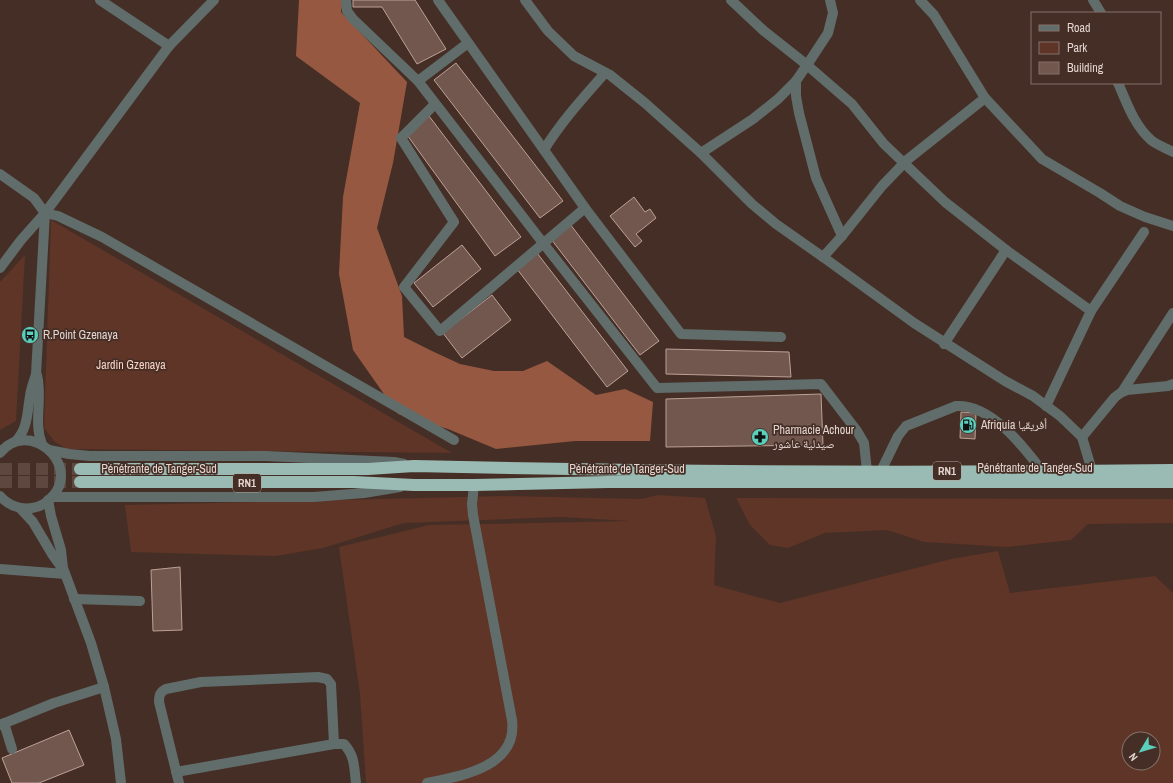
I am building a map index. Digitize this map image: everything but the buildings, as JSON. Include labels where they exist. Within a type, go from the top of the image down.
[{"type":"highway","name":"Pénétrante de Tanger-Sud","points":[[80,469],[368,469],[414,466],[660,470],[1173,470]]},
{"type":"highway","name":"Pénétrante de Tanger-Sud","points":[[80,482],[369,482],[414,485],[474,485],[608,482],[1173,482]]},
{"type":"street","points":[[100,0],[168,46]]},
{"type":"street","points":[[0,268],[21,240],[45,213],[168,46],[214,0]]},
{"type":"street","points":[[346,0],[347,11],[353,19],[418,81],[657,388],[821,384],[857,431],[864,443],[867,471]]},
{"type":"street","points":[[438,0],[585,208],[681,334],[781,337]]},
{"type":"street","points":[[525,0],[548,31],[574,56],[605,73],[645,102],[701,153],[752,204],[776,224],[944,344],[1060,416],[1082,437],[1092,471]]},
{"type":"street","points":[[731,0],[764,31],[807,65],[852,104],[884,144],[945,202],[1006,250],[1091,311]]},
{"type":"street","points":[[701,153],[753,119],[778,99],[796,81],[828,33],[833,13],[830,0]]},
{"type":"street","points":[[920,0],[934,15],[985,98],[1042,159],[1120,206],[1145,217],[1173,226]]},
{"type":"street","points":[[1093,0],[1099,12]]},
{"type":"street","points":[[418,81],[468,43]]},
{"type":"street","points":[[544,150],[566,117],[605,73]]},
{"type":"street","points":[[796,81],[796,96],[799,113],[816,178],[842,236]]},
{"type":"street","points":[[1118,84],[1141,130],[1152,140],[1173,152]]},
{"type":"street","points":[[823,257],[882,186],[904,164],[985,98]]},
{"type":"street","points":[[435,104],[401,138],[454,222],[404,287],[440,331],[585,208]]},
{"type":"street","points":[[0,174],[34,198],[45,213],[36,374],[39,397],[37,426],[45,447],[54,455],[60,470],[61,479],[59,487],[50,499],[36,507],[20,508],[11,505],[1,498]]},
{"type":"street","points":[[45,213],[58,216],[102,237],[454,440]]},
{"type":"street","points":[[1046,406],[1091,311],[1144,232]]},
{"type":"street","points":[[944,344],[1006,250]]},
{"type":"street","points":[[1122,392],[1173,313]]},
{"type":"street","points":[[0,452],[20,437],[26,425],[30,396],[36,374]]},
{"type":"street","points":[[1082,437],[1115,397],[1122,392],[1127,390],[1168,386],[1173,384]]},
{"type":"street","points":[[881,471],[898,436],[906,426],[956,406],[964,405],[980,410],[1012,435],[1042,471]]},
{"type":"street","points":[[16,441],[34,441],[45,447],[69,454],[90,456],[292,457],[394,462],[414,466]]},
{"type":"street","points":[[50,499],[314,497],[414,485]]},
{"type":"street","points":[[427,783],[467,774],[488,764],[503,753],[510,742],[512,735],[512,720],[473,515],[472,504],[474,485]]},
{"type":"street","points":[[50,499],[51,516],[61,550],[64,571],[91,643],[104,688],[116,739],[121,783]]},
{"type":"street","points":[[20,508],[33,522],[64,571]]},
{"type":"street","points":[[0,569],[64,571]]},
{"type":"street","points":[[74,599],[140,602]]},
{"type":"street","points":[[179,783],[159,702],[159,695],[161,691],[166,689],[194,684],[318,677],[327,679],[331,684],[334,744]]},
{"type":"street","points":[[12,749],[2,724],[54,703],[104,688]]},
{"type":"street","points":[[176,772],[334,744],[344,744],[354,759],[356,783]]},
{"type":"green space","name":"Jardin Gzenaya","points":[[51,220],[452,453],[67,449],[55,442],[44,428]]},
{"type":"green space","points":[[25,255],[16,421],[0,430],[0,282]]},
{"type":"green space","points":[[658,495],[705,498],[716,536],[714,585],[780,603],[951,559],[998,551],[1010,593],[1155,576],[1173,593],[1173,783],[366,783],[360,694],[339,547],[429,525],[630,521],[561,517],[404,523],[323,548],[276,556],[131,552],[125,505],[503,496],[641,499]]},
{"type":"green space","points":[[736,498],[1173,499],[1173,523],[1088,524],[1071,540],[1007,547],[924,542],[887,530],[825,533],[788,548],[770,545],[750,525]]},
{"type":"shaded area","points":[[299,0],[343,0],[341,12],[407,82],[393,163],[377,228],[402,296],[404,337],[460,364],[494,371],[523,371],[547,361],[596,395],[625,389],[653,402],[650,441],[575,441],[496,449],[448,429],[398,414],[353,350],[339,274],[343,197],[360,103],[296,56]]},
{"type":"tunnel","points":[[0,469],[80,469]]},
{"type":"tunnel","points":[[0,482],[80,482]]},
{"type":"place","name":"R.Point Gzenaya","points":[[30,335]]},
{"type":"place","name":"Afriquia أفريقيا","points":[[968,425]]},
{"type":"place","name":"Pharmacie Achour صيدلية عاشور","points":[[760,437]]}]
